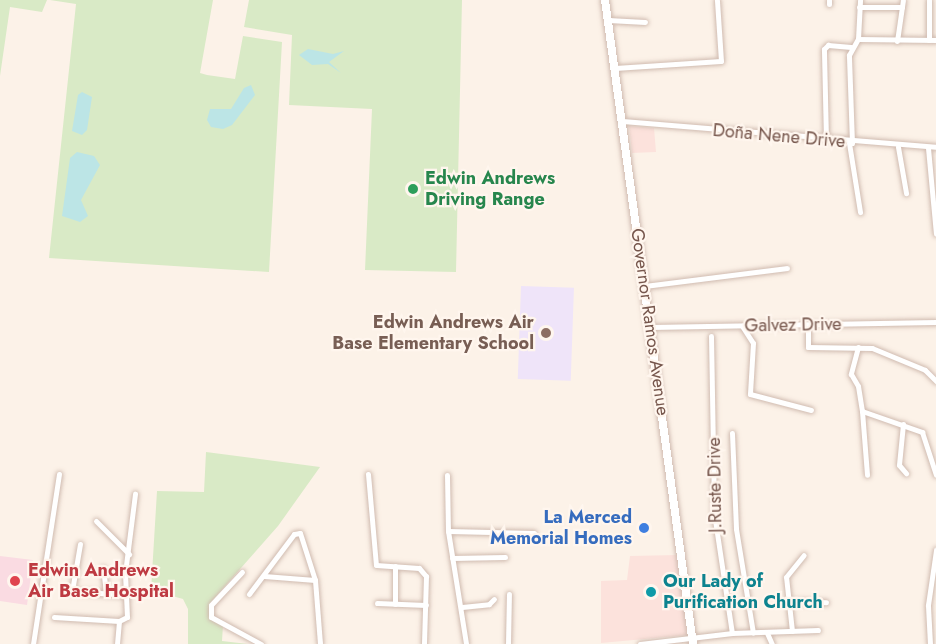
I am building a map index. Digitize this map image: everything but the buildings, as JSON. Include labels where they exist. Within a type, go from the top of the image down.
[{"type":"main road","name":"Governor Ramos Avenue","points":[[605,0],[692,641]]},
{"type":"street","points":[[615,68],[721,62],[717,0]]},
{"type":"street","points":[[860,0],[858,39],[851,47],[851,143],[860,212]]},
{"type":"street","points":[[897,41],[903,0]]},
{"type":"street","points":[[929,0],[929,40]]},
{"type":"street","points":[[859,7],[902,7]]},
{"type":"street","points":[[608,20],[645,22]]},
{"type":"street","points":[[858,39],[936,40]]},
{"type":"street","points":[[826,140],[824,49],[828,45],[851,47]]},
{"type":"street","name":"Doña Nene Drive","points":[[622,121],[898,147],[936,147]]},
{"type":"street","points":[[898,147],[906,193]]},
{"type":"street","points":[[928,148],[936,234]]},
{"type":"street","points":[[645,286],[787,268]]},
{"type":"street","name":"Galvez Drive","points":[[651,327],[936,322]]},
{"type":"street","points":[[808,325],[808,347],[858,347],[878,350],[925,370],[936,381]]},
{"type":"street","points":[[742,326],[753,343],[750,394],[811,410]]},
{"type":"street","name":"J.Ruste Drive","points":[[711,336],[715,523],[732,633]]},
{"type":"street","points":[[858,347],[851,374],[858,386],[862,411],[867,476]]},
{"type":"street","points":[[862,411],[903,423],[922,432],[936,475]]},
{"type":"street","points":[[903,423],[899,465],[906,473]]},
{"type":"street","points":[[732,433],[736,529],[753,633]]},
{"type":"street","points":[[33,644],[59,474]]},
{"type":"street","points":[[368,474],[375,563],[423,571],[426,605],[424,644]]},
{"type":"street","points":[[447,476],[448,531],[462,607],[466,644]]},
{"type":"street","points":[[54,617],[119,621],[128,617],[125,573],[135,494]]},
{"type":"street","points":[[96,521],[129,554]]},
{"type":"street","points":[[448,531],[534,533]]},
{"type":"street","points":[[249,594],[297,533],[302,536],[315,580],[320,644]]},
{"type":"street","points":[[80,544],[70,590],[128,595]]},
{"type":"street","points":[[930,644],[928,605],[936,550]]},
{"type":"street","points":[[792,631],[787,574],[804,555]]},
{"type":"street","points":[[452,558],[506,557]]},
{"type":"street","points":[[394,604],[395,567]]},
{"type":"street","points":[[103,568],[106,594]]},
{"type":"street","points":[[242,572],[212,605],[211,617],[261,644]]},
{"type":"street","points":[[264,576],[315,580]]},
{"type":"street","points":[[508,644],[509,594]]},
{"type":"street","points":[[462,607],[489,604],[494,599]]},
{"type":"street","points":[[789,601],[826,602]]},
{"type":"street","points":[[377,603],[426,605]]},
{"type":"street","points":[[117,644],[119,621]]},
{"type":"street","points":[[640,644],[692,641],[732,633],[818,630]]},
{"type":"street","points":[[767,633],[772,644]]},
{"type":"shaded area","points":[[629,126],[654,128],[656,152],[632,153]]},
{"type":"shaded area","name":"Edwin Andrews Air Base Elementary School","points":[[521,286],[574,288],[571,381],[518,379]]},
{"type":"shaded area","points":[[678,555],[688,635],[601,643],[601,581],[627,580],[630,556]]},
{"type":"shaded area","name":"Edwin Andrews Air Base Hospital","points":[[0,556],[33,560],[27,605],[0,601]]},
{"type":"green space","points":[[0,0],[47,0],[42,12],[10,7],[0,76]]},
{"type":"green space","points":[[50,0],[213,0],[200,73],[207,75],[235,79],[243,36],[282,42],[269,272],[49,258],[76,4]]},
{"type":"green space","points":[[249,0],[462,0],[456,272],[365,270],[372,109],[289,105],[292,35],[244,27]]},
{"type":"green space","points":[[206,452],[320,467],[278,526],[210,603],[209,618],[223,625],[222,641],[248,644],[188,644],[188,609],[183,599],[151,590],[157,491],[204,492]]},
{"type":"water","points":[[308,49],[333,54],[344,51],[329,62],[341,73],[328,64],[312,65],[299,55]]},
{"type":"water","points":[[251,85],[255,95],[232,125],[223,129],[211,127],[207,120],[210,109],[231,109],[244,88]]},
{"type":"water","points":[[82,92],[92,97],[87,130],[82,135],[72,131],[78,95]]},
{"type":"water","points":[[77,152],[94,156],[100,165],[81,200],[88,216],[80,222],[62,216],[70,158]]},
{"type":"place","name":"Edwin Andrews Driving Range","points":[[413,189]]},
{"type":"place","name":"Edwin Andrews Air Base Elementary School","points":[[546,333]]},
{"type":"place","name":"La Merced Memorial Homes","points":[[644,528]]},
{"type":"place","name":"Edwin Andrews Air Base Hospital","points":[[15,581]]},
{"type":"place","name":"Our Lady of Purification Church","points":[[651,592]]}]
